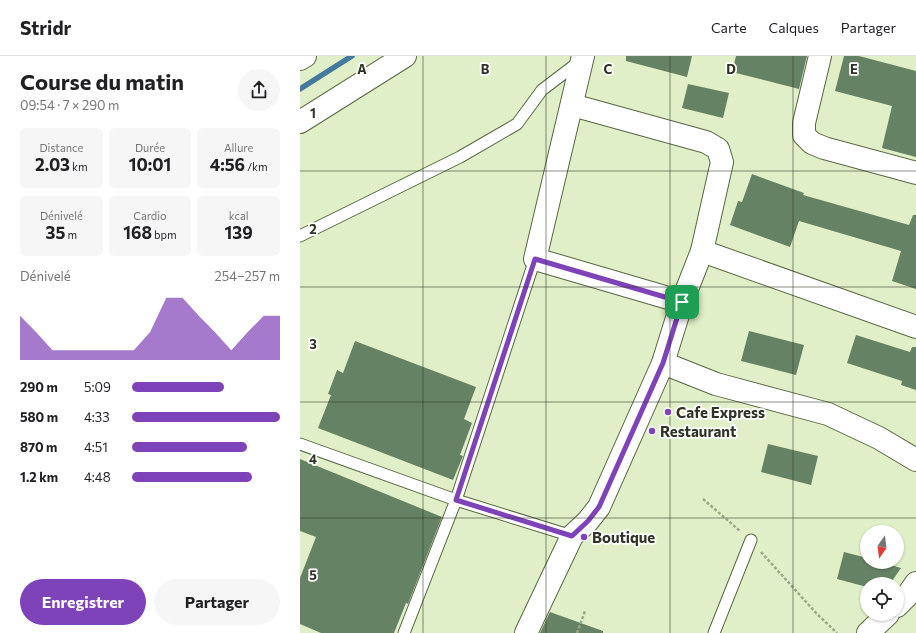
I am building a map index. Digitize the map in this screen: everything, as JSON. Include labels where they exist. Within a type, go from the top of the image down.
[{"type":"street","points":[[300,60],[305,56]]},
{"type":"street","points":[[300,122],[405,56]]},
{"type":"street","points":[[820,56],[804,123],[804,135],[812,143],[824,148],[916,173]]},
{"type":"street","points":[[582,58],[535,259],[682,302]]},
{"type":"street","points":[[526,633],[572,536],[588,521],[599,507],[663,363],[682,302],[702,251],[722,162],[718,149],[706,142],[572,105]]},
{"type":"street","points":[[702,251],[916,327]]},
{"type":"street","points":[[663,363],[716,384],[828,414],[880,438],[916,460]]},
{"type":"street","points":[[904,599],[916,583]]},
{"type":"street","points":[[868,633],[881,621]]},
{"type":"lane","points":[[300,236],[460,157],[517,124],[542,90],[582,58]]},
{"type":"lane","points":[[404,633],[456,500],[535,259]]},
{"type":"lane","points":[[300,444],[456,500],[572,536]]},
{"type":"lane","points":[[714,633],[750,540]]},
{"type":"path","points":[[703,498],[750,540],[816,613],[837,633]]},
{"type":"path","points":[[577,633],[584,611]]},
{"type":"building","points":[[626,56],[692,56],[687,77],[626,61]]},
{"type":"building","points":[[736,56],[807,56],[799,89],[732,72]]},
{"type":"building","points":[[844,56],[859,56],[916,71],[916,157],[882,148],[892,106],[835,91]]},
{"type":"building","points":[[688,84],[729,93],[723,118],[682,108]]},
{"type":"building","points":[[752,174],[804,193],[803,195],[909,225],[913,215],[916,215],[916,289],[892,281],[901,251],[799,221],[790,247],[730,225],[738,201],[742,202]]},
{"type":"building","points":[[749,331],[804,345],[796,375],[741,361]]},
{"type":"building","points":[[856,335],[910,352],[912,347],[916,347],[916,390],[901,385],[902,381],[847,363]]},
{"type":"building","points":[[355,341],[476,387],[464,419],[472,423],[460,455],[463,456],[453,480],[318,428],[331,395],[328,394],[337,370],[343,373]]},
{"type":"building","points":[[768,444],[818,456],[811,485],[761,472]]},
{"type":"building","points":[[300,459],[442,517],[408,604],[406,603],[394,633],[321,633],[300,624],[300,578],[316,537],[300,531]]},
{"type":"building","points":[[844,552],[860,556],[860,569],[900,569],[895,577],[860,577],[860,585],[837,579]]},
{"type":"building","points":[[550,612],[603,631],[603,633],[540,633]]},
{"type":"waterway","points":[[300,89],[352,56]]},
{"type":"place","name":"Cafe Express","points":[[668,412]]},
{"type":"place","name":"Restaurant","points":[[652,431]]},
{"type":"place","name":"Boutique","points":[[584,537]]},
{"type":"route","points":[[535,259],[682,302],[663,363],[599,507],[588,521],[572,536],[456,500],[535,259]]}]
